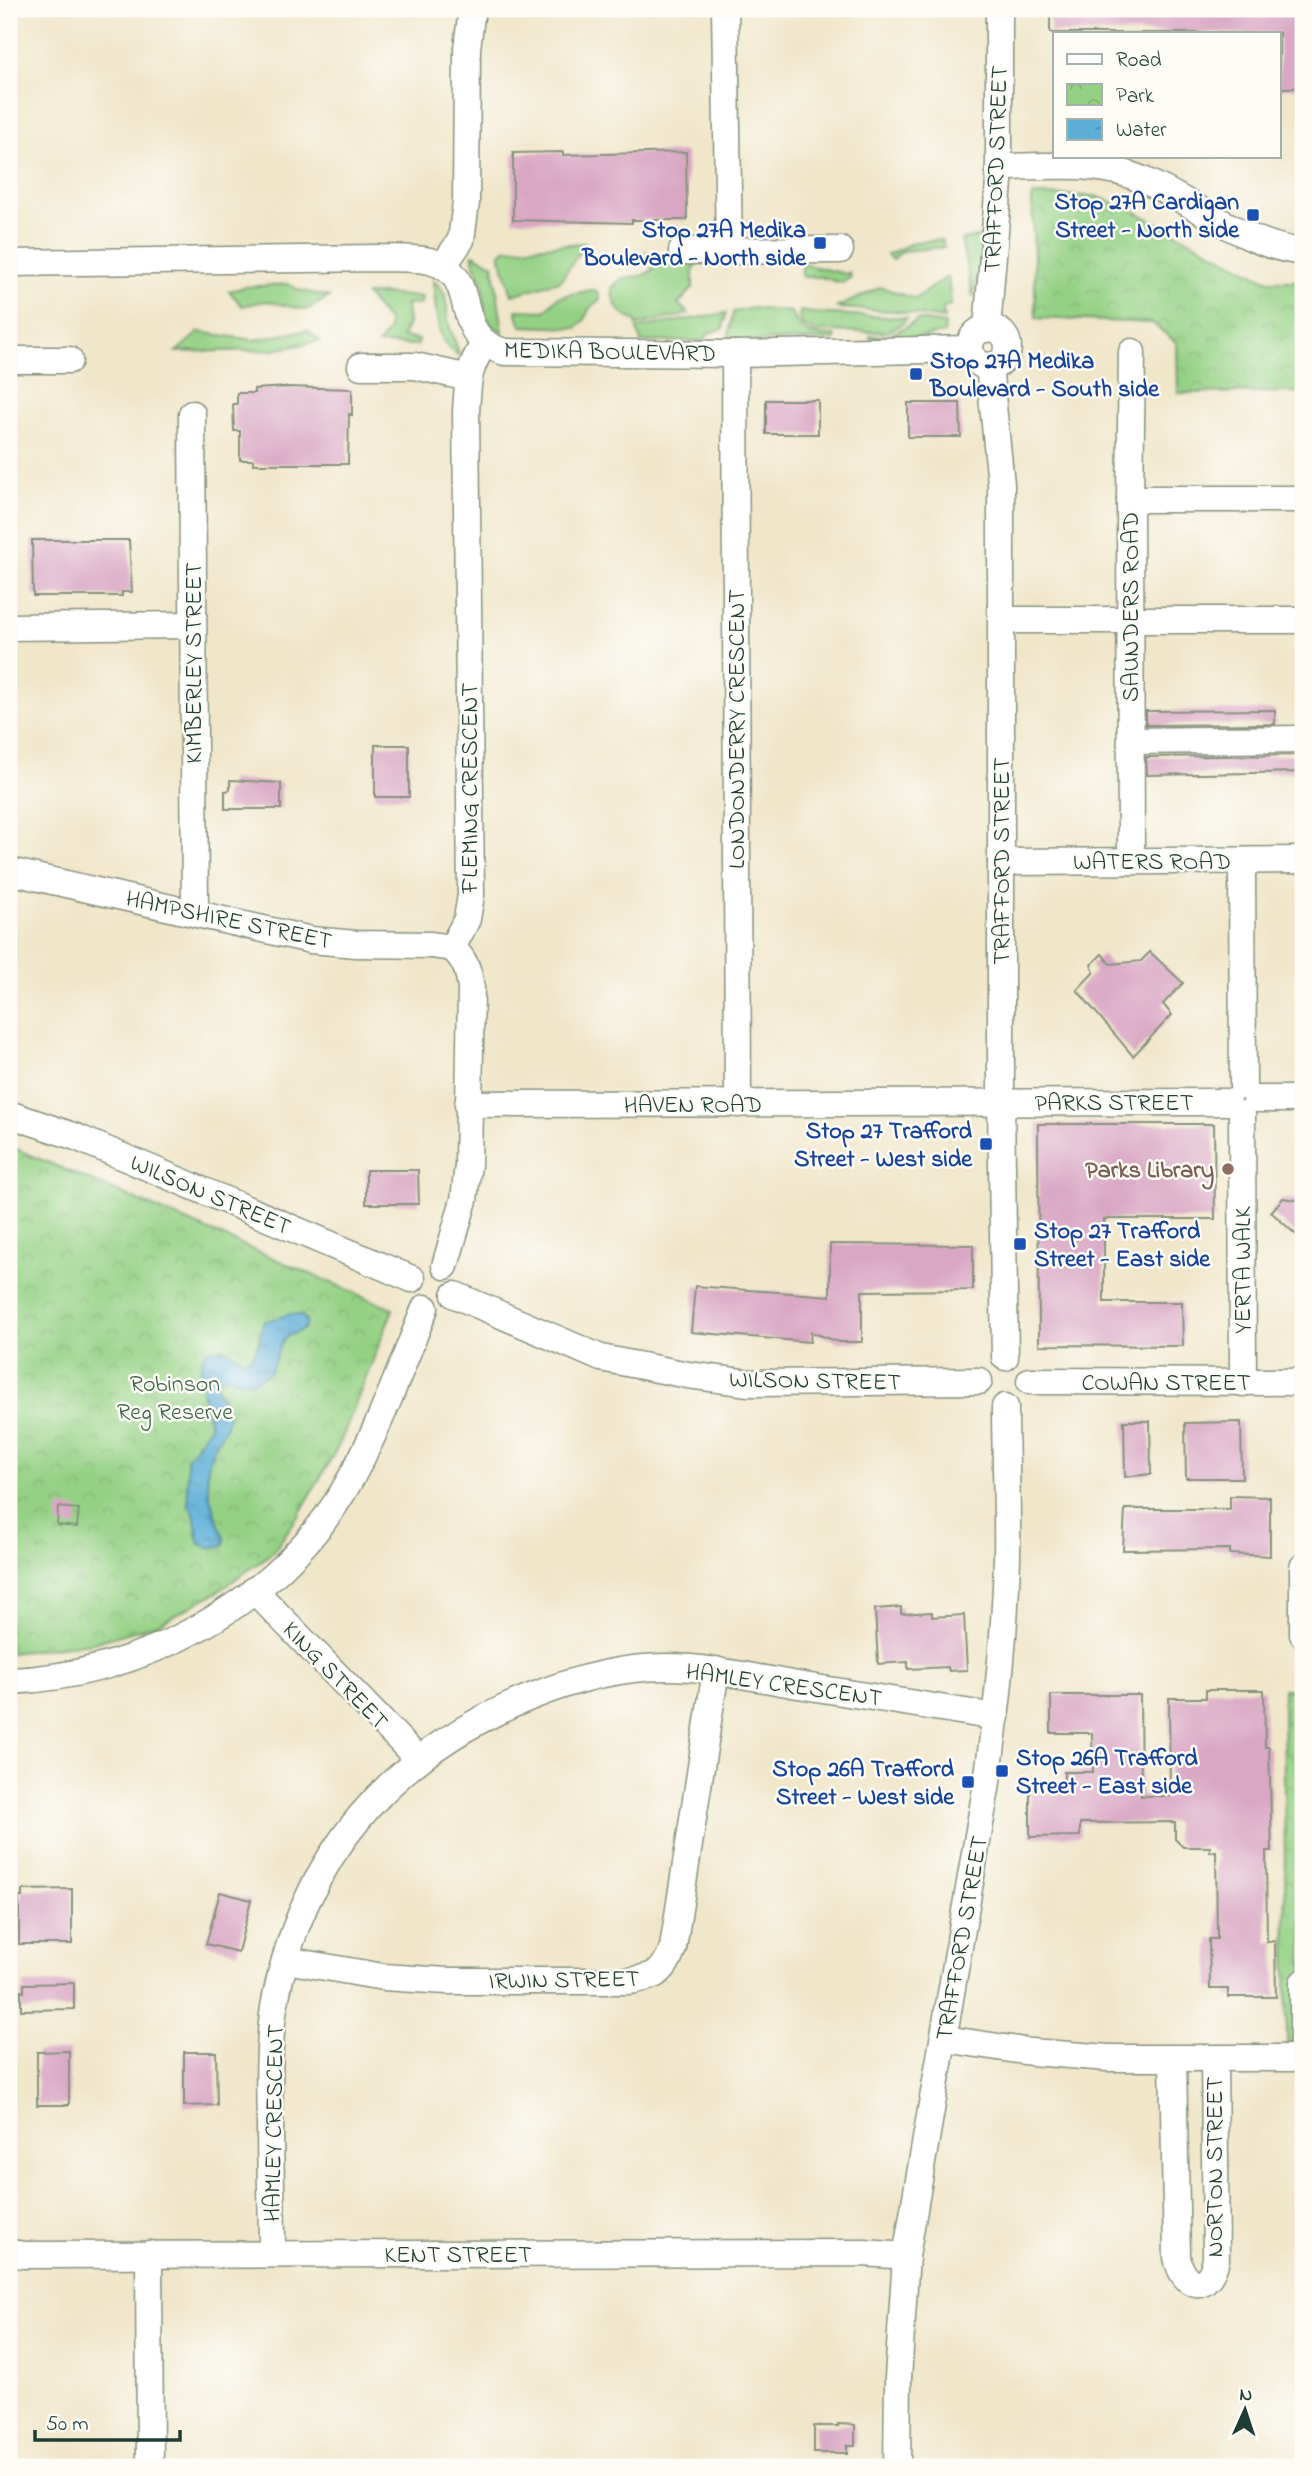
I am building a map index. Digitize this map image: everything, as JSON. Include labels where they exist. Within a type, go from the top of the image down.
[{"type":"street","points":[[9,263],[379,258],[429,261],[443,266],[461,240],[467,204],[467,48],[471,9]]},
{"type":"street","points":[[725,9],[729,251]]},
{"type":"street","name":"TRAFFORD STREET","points":[[999,9],[999,167],[987,329],[976,333],[970,343],[980,358],[1001,484],[1001,1103],[1005,1357]]},
{"type":"street","points":[[999,167],[1083,166],[1127,174],[1253,238],[1272,246],[1303,252]]},
{"type":"street","points":[[682,251],[839,250]]},
{"type":"street","name":"MEDIKA BOULEVARD","points":[[443,266],[460,284],[470,324],[484,344],[505,352],[980,358]]},
{"type":"street","name":"FLEMING CRESCENT","points":[[452,948],[467,919],[471,895],[466,412],[471,363],[484,344]]},
{"type":"street","name":"SAUNDERS ROAD","points":[[1131,861],[1132,352]]},
{"type":"street","name":"LONDONDERRY CRESCENT","points":[[734,354],[738,1104]]},
{"type":"street","points":[[9,360],[69,360]]},
{"type":"street","points":[[361,366],[415,366],[468,378]]},
{"type":"street","name":"KIMBERLEY STREET","points":[[192,414],[195,913]]},
{"type":"street","points":[[1130,499],[1303,499]]},
{"type":"street","points":[[1002,620],[1303,621]]},
{"type":"street","points":[[9,627],[192,625]]},
{"type":"street","points":[[1131,740],[1303,740]]},
{"type":"street","name":"WATERS ROAD","points":[[1001,862],[1303,860]]},
{"type":"street","name":"YERTA WALK","points":[[1242,861],[1242,1383]]},
{"type":"street","name":"HAMPSHIRE STREET","points":[[9,871],[311,940],[356,944],[430,944],[452,948]]},
{"type":"street","points":[[445,1266],[464,1200],[468,1165],[471,989],[468,970],[461,956],[452,948]]},
{"type":"street","name":"PARKS STREET","points":[[1001,1103],[1303,1099]]},
{"type":"street","name":"HAVEN ROAD","points":[[468,1104],[1001,1103]]},
{"type":"street","name":"WILSON STREET","points":[[9,1114],[76,1137],[412,1279]]},
{"type":"street","points":[[437,1263],[445,1266],[454,1275],[457,1282],[456,1295],[440,1309],[425,1308],[411,1293],[412,1279],[421,1267],[437,1263]]},
{"type":"street","name":"WILSON STREET","points":[[456,1295],[601,1357],[688,1375],[750,1384],[979,1381]]},
{"type":"street","points":[[9,1681],[72,1675],[121,1662],[179,1639],[234,1606],[283,1566],[314,1532],[342,1493],[367,1447],[425,1308]]},
{"type":"street","points":[[1005,1357],[1019,1361],[1028,1373],[1030,1381],[1029,1389],[1020,1402],[1005,1407],[990,1402],[980,1389],[979,1381],[985,1366],[997,1358],[1005,1357]]},
{"type":"street","name":"COWAN STREET","points":[[1030,1381],[1303,1382]]},
{"type":"street","name":"TRAFFORD STREET","points":[[897,2467],[898,2378],[906,2256],[996,1717],[1007,1557],[1005,1407]]},
{"type":"street","points":[[1303,1567],[1303,1633]]},
{"type":"street","name":"KING STREET","points":[[254,1590],[418,1759]]},
{"type":"street","name":"HAMLEY CRESCENT","points":[[272,2254],[269,2067],[274,2007],[295,1926],[311,1888],[343,1838],[378,1795],[418,1759],[465,1727],[554,1687],[613,1671],[666,1667],[716,1670],[996,1717]]},
{"type":"street","name":"IRWIN STREET","points":[[286,1960],[383,1977],[446,1981],[630,1980],[652,1977],[666,1967],[673,1948],[716,1670]]},
{"type":"street","points":[[1303,1983],[1303,2058]]},
{"type":"street","name":"NORTON STREET","points":[[944,2039],[1031,2052],[1108,2058],[1303,2058]]},
{"type":"street","name":"NORTON STREET","points":[[1173,2060],[1177,2257],[1180,2271],[1188,2281],[1198,2284],[1208,2280],[1213,2273],[1216,2259],[1214,2059]]},
{"type":"street","name":"KENT STREET","points":[[9,2253],[864,2253],[906,2256]]},
{"type":"street","points":[[149,2254],[150,2467]]},
{"type":"green space","points":[[1032,195],[1096,196],[1130,209],[1268,281],[1303,281],[1303,392],[1178,393],[1177,343],[1152,323],[1036,318]]},
{"type":"green space","points":[[983,236],[981,261],[973,297],[961,240]]},
{"type":"green space","points":[[942,240],[944,247],[903,251],[892,260],[887,255],[914,242]]},
{"type":"green space","points":[[586,243],[560,281],[512,295],[500,254],[505,249]]},
{"type":"green space","points":[[646,252],[677,264],[697,264],[693,272],[693,288],[678,304],[689,314],[636,325],[636,321],[618,309],[612,289],[621,279],[642,276],[652,270],[654,263]]},
{"type":"green space","points":[[473,254],[493,264],[503,332],[492,325],[485,314],[483,284]]},
{"type":"green space","points":[[802,264],[846,274],[849,272],[851,277],[842,283],[821,277],[802,277]]},
{"type":"green space","points":[[948,276],[951,305],[943,307],[944,319],[895,311],[836,308],[881,287],[915,299]]},
{"type":"green space","points":[[433,281],[439,285],[445,296],[448,322],[459,355],[445,343],[441,333]]},
{"type":"green space","points":[[290,284],[298,290],[329,297],[306,310],[266,301],[242,306],[229,291],[245,287]]},
{"type":"green space","points":[[597,291],[600,299],[589,309],[577,328],[521,326],[516,310],[545,311],[558,297]]},
{"type":"green space","points":[[366,295],[422,297],[421,304],[406,304],[408,323],[402,337],[419,340],[418,345],[378,344],[389,330],[388,321]]},
{"type":"green space","points":[[753,308],[791,312],[803,330],[835,336],[835,340],[733,341],[729,335],[733,312]]},
{"type":"green space","points":[[800,311],[907,318],[901,325],[887,332],[813,331],[803,326],[799,318]]},
{"type":"green space","points":[[726,313],[723,329],[710,332],[704,341],[641,342],[637,330],[637,328]]},
{"type":"green space","points":[[918,320],[945,324],[944,333],[917,338],[870,339],[870,336],[889,336]]},
{"type":"green space","points":[[307,330],[320,341],[274,350],[176,352],[199,332],[254,340]]},
{"type":"green space","name":"Robinson Reg Reserve","points":[[9,1146],[393,1309],[340,1443],[299,1515],[272,1553],[219,1591],[158,1624],[92,1643],[9,1653]]},
{"type":"green space","points":[[1283,1689],[1303,1690],[1303,2043],[1287,2044]]},
{"type":"water","points":[[291,1314],[301,1315],[307,1322],[304,1329],[288,1336],[282,1342],[270,1372],[250,1382],[229,1377],[218,1380],[218,1389],[227,1410],[228,1420],[213,1450],[207,1473],[213,1507],[225,1540],[224,1545],[209,1548],[199,1543],[194,1513],[188,1504],[187,1459],[210,1426],[202,1387],[203,1358],[207,1350],[225,1349],[243,1360],[252,1357],[259,1342],[263,1322]]},
{"type":"building","points":[[1050,9],[1303,9],[1303,88],[1280,88],[1280,32],[1050,33]]},
{"type":"building","points":[[563,152],[563,155],[686,152],[687,220],[632,220],[632,223],[513,220],[513,153]]},
{"type":"building","points":[[287,387],[352,389],[348,464],[253,464],[253,460],[240,460],[240,431],[234,431],[233,404],[237,404],[237,393]]},
{"type":"building","points":[[766,400],[818,400],[818,434],[766,434]]},
{"type":"building","points":[[908,403],[960,403],[961,437],[908,437]]},
{"type":"building","points":[[32,540],[129,540],[132,592],[122,592],[122,596],[33,596]]},
{"type":"building","points":[[1275,710],[1275,724],[1146,725],[1146,711]]},
{"type":"building","points":[[375,745],[409,745],[409,797],[375,797]]},
{"type":"building","points":[[1303,755],[1303,772],[1147,775],[1146,757]]},
{"type":"building","points":[[230,780],[281,783],[281,809],[225,809],[225,791],[230,790]]},
{"type":"building","points":[[1150,952],[1183,983],[1163,1004],[1172,1015],[1133,1056],[1077,990],[1094,972],[1091,965],[1102,954],[1110,964],[1141,961]]},
{"type":"building","points":[[1038,1124],[1214,1124],[1215,1219],[1104,1219],[1104,1302],[1182,1302],[1183,1346],[1039,1345]]},
{"type":"building","points":[[366,1170],[418,1170],[419,1204],[366,1204]]},
{"type":"building","points":[[1283,1198],[1303,1201],[1303,1241],[1271,1212]]},
{"type":"building","points":[[830,1244],[973,1245],[973,1290],[862,1291],[862,1342],[839,1342],[811,1332],[810,1342],[691,1332],[695,1286],[830,1296]]},
{"type":"building","points":[[1124,1421],[1150,1421],[1151,1474],[1125,1477]]},
{"type":"building","points":[[1241,1422],[1242,1478],[1186,1478],[1185,1423]]},
{"type":"building","points":[[1230,1496],[1270,1497],[1270,1556],[1230,1554],[1230,1549],[1123,1550],[1125,1509],[1230,1509]]},
{"type":"building","points":[[58,1507],[79,1509],[77,1527],[57,1525]]},
{"type":"building","points":[[901,1607],[901,1614],[932,1612],[932,1617],[964,1615],[967,1670],[949,1671],[948,1667],[908,1669],[908,1662],[878,1664],[875,1609]]},
{"type":"building","points":[[1206,1690],[1264,1690],[1265,1747],[1269,1747],[1272,1851],[1266,1851],[1267,1942],[1275,1941],[1276,1997],[1228,1997],[1228,1989],[1210,1989],[1209,1939],[1217,1939],[1216,1851],[1210,1852],[1210,1847],[1183,1847],[1175,1839],[1175,1822],[1080,1823],[1080,1836],[1030,1837],[1030,1784],[1064,1784],[1064,1772],[1093,1772],[1092,1733],[1051,1733],[1051,1695],[1140,1695],[1141,1796],[1170,1796],[1169,1698],[1206,1698]]},
{"type":"building","points":[[72,1889],[72,1944],[19,1944],[19,1897],[22,1897],[22,1890]]},
{"type":"building","points":[[220,1892],[251,1900],[238,1952],[206,1944]]},
{"type":"building","points":[[74,1983],[74,2009],[21,2010],[21,1991],[24,1992],[24,1984]]},
{"type":"building","points":[[69,2051],[69,2105],[37,2105],[37,2052]]},
{"type":"building","points":[[184,2052],[216,2052],[217,2105],[184,2106]]},
{"type":"building","points":[[855,2425],[855,2445],[847,2445],[847,2453],[814,2453],[814,2426]]},
{"type":"place","name":"Stop 27A Cardigan Street - North side","points":[[1253,215]]},
{"type":"place","name":"Stop 27A Medika Boulevard - North side","points":[[820,243]]},
{"type":"place","name":"Stop 27A Medika Boulevard - South side","points":[[916,374]]},
{"type":"place","name":"Stop 27 Trafford Street - West side","points":[[986,1144]]},
{"type":"place","name":"Parks Library","points":[[1228,1169]]},
{"type":"place","name":"Stop 27 Trafford Street - East side","points":[[1020,1244]]},
{"type":"place","name":"Stop 26A Trafford Street - East side","points":[[1002,1771]]},
{"type":"place","name":"Stop 26A Trafford Street - West side","points":[[968,1782]]}]
